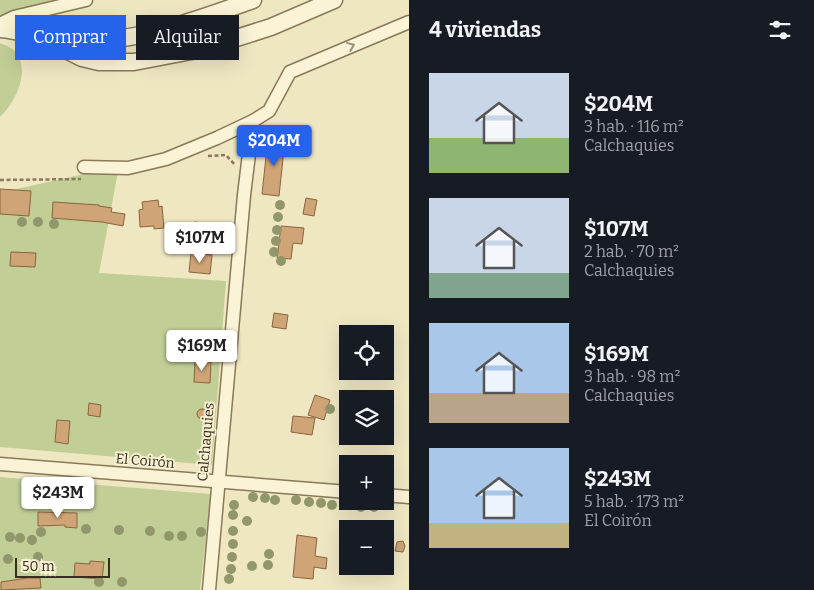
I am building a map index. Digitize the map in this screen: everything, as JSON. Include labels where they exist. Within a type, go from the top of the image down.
[{"type":"street","points":[[2,26],[14,17],[86,0]]},
{"type":"street","points":[[126,38],[166,28],[253,0]]},
{"type":"street","points":[[90,60],[99,62],[134,62],[202,49],[271,27],[334,0]]},
{"type":"street","points":[[84,173],[128,168],[166,159],[217,138],[253,121],[268,111],[290,72],[409,22]]},
{"type":"street","points":[[2,26],[15,30]]},
{"type":"street","name":"Calchaquies","points":[[209,590],[244,195],[253,121]]},
{"type":"street","name":"El Coirón","points":[[0,464],[339,491]]},
{"type":"street","points":[[394,496],[409,497]]},
{"type":"path","points":[[206,156],[226,154],[237,168]]},
{"type":"path","points":[[0,180],[84,173]]},
{"type":"green space","points":[[0,0],[86,0],[27,15],[15,15],[15,18],[0,22]]},
{"type":"green space","points":[[0,43],[11,49],[15,54],[15,60],[19,60],[22,66],[19,88],[14,99],[0,117]]},
{"type":"green space","points":[[119,166],[99,273],[226,281],[212,465],[0,447],[0,189],[17,189]]},
{"type":"green space","points":[[0,477],[211,494],[200,590],[0,590]]},
{"type":"building","points":[[268,138],[285,140],[279,196],[262,194]]},
{"type":"building","points":[[0,189],[31,191],[29,216],[0,214]]},
{"type":"building","points":[[306,198],[317,200],[314,216],[303,214]]},
{"type":"building","points":[[158,200],[159,207],[162,206],[164,228],[154,229],[154,226],[140,227],[139,210],[143,209],[142,202]]},
{"type":"building","points":[[53,202],[99,205],[112,208],[111,212],[125,214],[123,226],[102,222],[52,218]]},
{"type":"building","points":[[194,222],[206,223],[205,233],[193,231]]},
{"type":"building","points":[[281,226],[304,228],[302,244],[293,243],[291,259],[277,258]]},
{"type":"building","points":[[11,252],[36,253],[35,267],[10,266]]},
{"type":"building","points":[[191,253],[212,255],[210,274],[189,272]]},
{"type":"building","points":[[274,313],[288,315],[286,329],[272,327]]},
{"type":"building","points":[[195,361],[211,362],[210,383],[194,382]]},
{"type":"building","points":[[315,395],[330,400],[324,420],[308,415]]},
{"type":"building","points":[[89,403],[101,405],[100,417],[88,415]]},
{"type":"building","points":[[200,409],[204,409],[207,414],[206,418],[200,419],[197,416],[197,412]]},
{"type":"building","points":[[293,416],[315,418],[312,435],[291,432]]},
{"type":"building","points":[[57,420],[70,421],[68,444],[55,442]]},
{"type":"building","points":[[38,512],[77,513],[77,528],[65,527],[65,525],[38,526]]},
{"type":"building","points":[[297,535],[317,538],[315,556],[327,558],[326,569],[314,567],[313,579],[293,577]]},
{"type":"building","points":[[403,541],[405,546],[403,552],[395,551],[397,542]]},
{"type":"building","points":[[90,561],[104,562],[102,579],[74,577],[75,563],[90,564]]},
{"type":"building","points":[[40,578],[41,588],[1,590],[1,582]]}]
